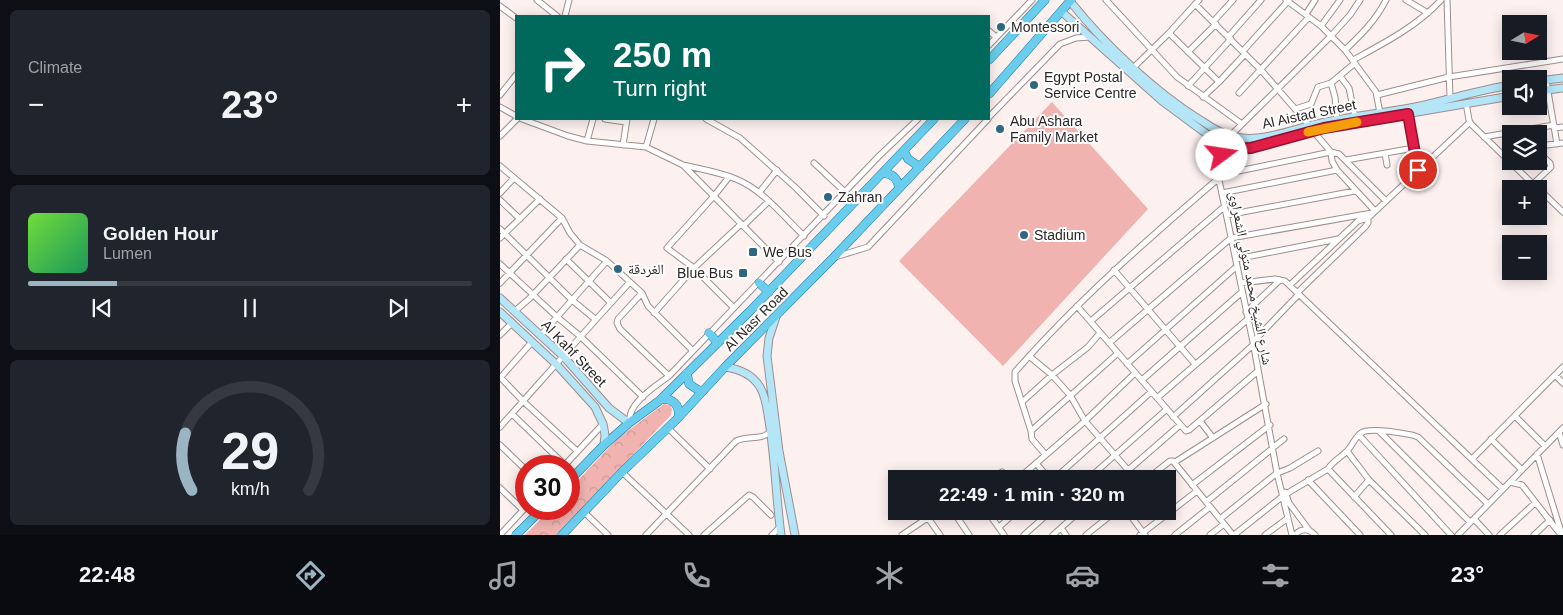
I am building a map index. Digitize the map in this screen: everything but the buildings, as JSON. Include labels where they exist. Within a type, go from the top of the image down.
[{"type":"main road","points":[[990,59],[1045,0]]},
{"type":"main road","points":[[990,93],[1071,1],[1097,32],[1134,67],[1188,112],[1231,136]]},
{"type":"main road","points":[[1062,12],[1162,101],[1218,142],[1233,149]]},
{"type":"main road","points":[[1547,80],[1563,78]]},
{"type":"main road","name":"Al Aistad Street","points":[[1233,149],[1251,148],[1337,120],[1380,113],[1502,87]]},
{"type":"main road","points":[[1548,90],[1563,88]]},
{"type":"main road","name":"Al Aistad Street","points":[[1231,136],[1250,138],[1269,136],[1502,97]]},
{"type":"main road","name":"Al Nasr Road","points":[[580,470],[604,445],[659,400],[718,343],[933,120]]},
{"type":"main road","name":"Al Nasr Road","points":[[562,535],[834,257],[964,120]]},
{"type":"main road","points":[[904,151],[908,160],[920,167]]},
{"type":"main road","points":[[884,173],[893,176],[899,188]]},
{"type":"main road","points":[[759,283],[769,292]]},
{"type":"main road","name":"Al Kahf Street","points":[[500,298],[564,357],[604,403],[619,417],[629,423]]},
{"type":"main road","name":"Al Kahf Street","points":[[500,312],[556,365],[595,407],[603,424],[604,445]]},
{"type":"main road","points":[[776,316],[766,356],[776,451],[781,531]]},
{"type":"main road","points":[[709,333],[718,343]]},
{"type":"main road","points":[[725,367],[742,371],[756,382],[765,398],[770,432],[795,535]]},
{"type":"main road","points":[[687,373],[689,384],[703,391]]},
{"type":"main road","points":[[659,400],[669,399],[676,404],[679,408],[678,418]]},
{"type":"main road","points":[[516,535],[531,520]]},
{"type":"main road","points":[[781,531],[782,524],[788,522],[793,525]]},
{"type":"street","points":[[537,0],[556,15]]},
{"type":"street","points":[[565,15],[569,0]]},
{"type":"street","points":[[990,43],[1032,0]]},
{"type":"street","points":[[1106,0],[1177,77],[1242,124]]},
{"type":"street","points":[[1188,52],[1233,0]]},
{"type":"street","points":[[1188,86],[1261,0]]},
{"type":"street","points":[[1239,93],[1308,16],[1315,0]]},
{"type":"street","points":[[1321,26],[1340,0]]},
{"type":"street","points":[[1218,142],[1231,136],[1331,36],[1350,16],[1360,0]]},
{"type":"street","points":[[1345,50],[1374,21],[1386,0]]},
{"type":"street","points":[[1295,109],[1311,104],[1318,87],[1332,83],[1354,62],[1402,33],[1428,13],[1441,0]]},
{"type":"street","points":[[1447,0],[1450,98]]},
{"type":"street","points":[[1203,97],[1219,82],[1288,1],[1321,26],[1345,50],[1377,94],[1380,113]]},
{"type":"street","points":[[1409,1],[1428,13]]},
{"type":"street","points":[[1134,67],[1197,2],[1214,23],[1261,70],[1295,109],[1331,152],[1332,161],[1337,170],[1374,212]]},
{"type":"street","points":[[500,6],[515,17]]},
{"type":"street","points":[[990,31],[996,37]]},
{"type":"street","points":[[1169,33],[1219,82]]},
{"type":"street","points":[[990,116],[1060,44],[1076,38],[1090,37]]},
{"type":"street","points":[[1377,94],[1449,77],[1563,59]]},
{"type":"street","points":[[501,91],[515,76]]},
{"type":"street","points":[[1340,76],[1349,88],[1355,117]]},
{"type":"street","points":[[1332,83],[1337,120]]},
{"type":"street","points":[[1547,145],[1560,144],[1554,126],[1548,90]]},
{"type":"street","points":[[1466,103],[1470,122],[1529,180]]},
{"type":"street","points":[[500,107],[515,117]]},
{"type":"street","points":[[1408,114],[1418,170]]},
{"type":"street","points":[[500,136],[515,119]]},
{"type":"street","points":[[525,120],[568,136],[588,141],[646,147],[683,165],[738,180],[769,201],[804,236]]},
{"type":"street","points":[[540,125],[542,120]]},
{"type":"street","points":[[588,141],[593,120]]},
{"type":"street","points":[[623,144],[626,120]]},
{"type":"street","points":[[646,147],[654,120]]},
{"type":"street","points":[[708,120],[740,138],[777,170],[824,216]]},
{"type":"street","points":[[629,423],[630,413],[643,396],[669,376],[845,192],[917,120]]},
{"type":"street","points":[[834,257],[868,246],[986,120]]},
{"type":"street","points":[[1290,285],[1360,220],[1368,218],[1470,122]]},
{"type":"street","points":[[1547,127],[1563,127]]},
{"type":"street","points":[[1484,137],[1502,135]]},
{"type":"street","points":[[1216,161],[1233,149],[1236,144],[1231,136]]},
{"type":"street","name":"شارع الشيخ محمد متولي الشعراوى","points":[[1218,142],[1214,150],[1222,193],[1288,518],[1294,535]]},
{"type":"street","points":[[1346,160],[1414,148]]},
{"type":"street","points":[[1045,454],[1032,440],[1014,376],[1015,372],[1114,270],[1219,177],[1331,152],[1339,154],[1346,160],[1386,201]]},
{"type":"street","points":[[1385,153],[1387,165]]},
{"type":"street","points":[[1537,180],[1551,167],[1547,159]]},
{"type":"street","points":[[814,163],[845,192]]},
{"type":"street","points":[[683,165],[778,262]]},
{"type":"street","points":[[500,166],[562,218],[570,233],[580,245],[607,261],[642,293],[648,306],[654,313],[693,351]]},
{"type":"street","points":[[759,193],[777,170]]},
{"type":"street","points":[[1222,193],[1337,170]]},
{"type":"street","points":[[729,177],[667,248],[694,268],[734,308]]},
{"type":"street","points":[[500,193],[514,178]]},
{"type":"street","points":[[1227,215],[1355,190]]},
{"type":"street","points":[[1547,196],[1562,210]]},
{"type":"street","points":[[500,238],[540,199]]},
{"type":"street","points":[[500,200],[520,219]]},
{"type":"street","points":[[654,313],[694,268],[769,201]]},
{"type":"street","points":[[1091,321],[1225,206]]},
{"type":"street","points":[[1110,344],[1231,238],[1374,212]]},
{"type":"street","points":[[500,283],[562,218]]},
{"type":"street","points":[[1173,417],[1253,343],[1298,294],[1365,227],[1368,223],[1368,218]]},
{"type":"street","points":[[500,229],[548,278],[595,320]]},
{"type":"street","points":[[1236,259],[1339,239]]},
{"type":"street","points":[[515,311],[533,295],[580,245]]},
{"type":"street","points":[[566,259],[611,303]]},
{"type":"street","points":[[541,335],[607,261]]},
{"type":"street","points":[[500,264],[643,396]]},
{"type":"street","points":[[1127,364],[1237,266]]},
{"type":"street","points":[[1114,270],[1195,364]]},
{"type":"street","points":[[1240,283],[1276,279],[1285,281],[1503,489]]},
{"type":"street","points":[[1246,312],[1280,280]]},
{"type":"street","points":[[501,425],[630,282]]},
{"type":"street","points":[[1142,380],[1242,292]]},
{"type":"street","points":[[642,293],[617,322],[620,328],[669,376]]},
{"type":"street","points":[[1077,306],[1187,431],[1258,371]]},
{"type":"street","points":[[1157,398],[1248,319]]},
{"type":"street","points":[[500,335],[512,323]]},
{"type":"street","points":[[1022,402],[1052,375],[1088,347],[1100,333]]},
{"type":"street","points":[[532,342],[500,377],[523,401],[578,451]]},
{"type":"street","points":[[1031,432],[1118,353]]},
{"type":"street","points":[[1029,356],[1052,375],[1070,396],[1084,420],[1128,470],[1180,425]]},
{"type":"street","points":[[1472,459],[1563,367]]},
{"type":"street","points":[[1028,470],[1135,373]]},
{"type":"street","points":[[1555,375],[1563,382]]},
{"type":"street","points":[[1064,470],[1151,392]]},
{"type":"street","points":[[1158,470],[1170,461],[1175,462],[1265,403]]},
{"type":"street","points":[[1098,470],[1167,409]]},
{"type":"street","points":[[512,414],[553,455]]},
{"type":"street","points":[[1515,416],[1545,446]]},
{"type":"street","points":[[1200,421],[1213,438]]},
{"type":"street","points":[[574,455],[603,424]]},
{"type":"street","points":[[1192,485],[1270,426]]},
{"type":"street","points":[[668,428],[710,468]]},
{"type":"street","points":[[1458,535],[1561,430]]},
{"type":"street","points":[[1561,430],[1563,445]]},
{"type":"street","points":[[1175,462],[1233,535],[1284,495],[1328,469],[1364,431],[1380,431],[1418,437],[1488,504]]},
{"type":"street","points":[[1380,431],[1472,521],[1489,535]]},
{"type":"street","points":[[646,535],[736,441],[744,437],[763,437],[770,432]]},
{"type":"street","points":[[1359,435],[1451,535]]},
{"type":"street","points":[[1206,502],[1284,439]]},
{"type":"street","points":[[1491,439],[1522,470]]},
{"type":"street","points":[[500,445],[515,459]]},
{"type":"street","points":[[1220,519],[1279,472],[1290,468],[1318,451]]},
{"type":"street","points":[[1347,451],[1369,480],[1425,535]]},
{"type":"street","points":[[1538,454],[1562,535]]},
{"type":"street","points":[[1036,463],[1042,470]]},
{"type":"street","points":[[1328,469],[1391,535]]},
{"type":"street","points":[[622,472],[689,535]]},
{"type":"street","points":[[1308,480],[1360,535]]},
{"type":"street","points":[[1354,497],[1369,480]]},
{"type":"street","points":[[1510,482],[1522,485],[1562,535]]},
{"type":"street","points":[[500,488],[515,500]]},
{"type":"street","points":[[1133,520],[1143,534],[1197,491]]},
{"type":"street","points":[[704,535],[749,495],[771,515]]},
{"type":"street","name":"شارع الشيخ محمد متولي الشعراوى","points":[[1284,495],[1309,530],[1315,535]]},
{"type":"street","points":[[1500,535],[1535,503]]},
{"type":"street","points":[[1175,535],[1210,507]]},
{"type":"street","points":[[584,512],[608,535]]},
{"type":"street","points":[[500,535],[502,528],[515,517]]},
{"type":"street","points":[[1266,535],[1288,518]]},
{"type":"street","points":[[906,534],[925,520]]},
{"type":"street","points":[[929,520],[940,535]]},
{"type":"street","points":[[959,520],[969,535]]},
{"type":"street","points":[[994,520],[1004,535]]},
{"type":"street","points":[[999,527],[1007,520]]},
{"type":"street","points":[[1024,535],[1041,520]]},
{"type":"street","points":[[1052,535],[1070,520]]},
{"type":"street","points":[[1086,535],[1105,520]]},
{"type":"street","points":[[1534,535],[1550,520]]},
{"type":"street","points":[[1210,535],[1224,524]]},
{"type":"street","points":[[1061,528],[1066,535]]},
{"type":"street","points":[[1294,535],[1300,530],[1309,530]]},
{"type":"street","points":[[772,535],[781,531]]},
{"type":"green space","name":"Stadium","points":[[1052,102],[1148,209],[1003,366],[899,261]]},
{"type":"green space","points":[[664,404],[670,405],[672,409],[671,415],[580,511],[580,478],[618,438]]},
{"type":"green space","points":[[540,520],[571,520],[557,535],[525,535]]},
{"type":"slow traffic","points":[[1308,132],[1357,122]]},
{"type":"place","name":"Montessori","points":[[1001,27]]},
{"type":"place","name":"Egypt Postal Service Centre","points":[[1034,85]]},
{"type":"place","name":"Abu Ashara Family Market","points":[[1000,129]]},
{"type":"place","name":"Zahran","points":[[828,197]]},
{"type":"place","name":"Stadium","points":[[1024,235]]},
{"type":"place","name":"We Bus","points":[[753,252]]},
{"type":"place","name":"الغردقة","points":[[618,269]]},
{"type":"place","name":"Blue Bus","points":[[743,273]]},
{"type":"route","points":[[1222,155],[1233,149],[1251,148],[1324,128],[1408,114],[1418,170]]}]
